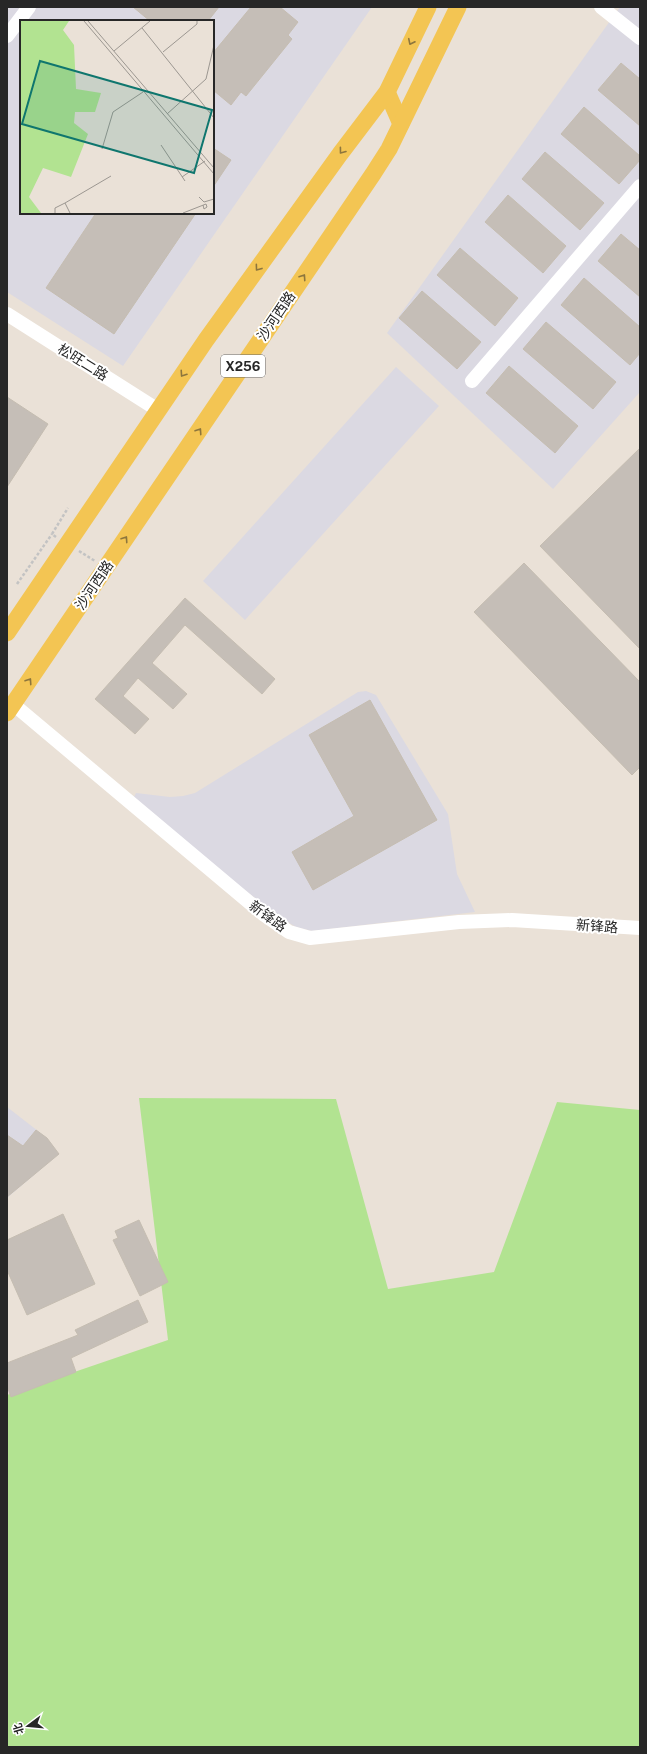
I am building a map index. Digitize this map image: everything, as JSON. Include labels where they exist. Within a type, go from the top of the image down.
[{"type":"main road","name":"X256","points":[[7,633],[206,340],[340,154],[387,92],[428,7]]},
{"type":"main road","name":"沙河西路","points":[[10,709],[373,174],[401,124],[458,7]]},
{"type":"main road","points":[[387,92],[401,124]]},
{"type":"street","points":[[7,36],[29,7]]},
{"type":"street","points":[[601,7],[640,38]]},
{"type":"street","points":[[472,381],[640,186]]},
{"type":"street","name":"松旺二路","points":[[7,314],[158,410]]},
{"type":"street","name":"新锋路","points":[[10,709],[263,914],[289,932],[310,938],[459,922],[512,920],[640,928]]},
{"type":"path","points":[[17,584],[52,534],[68,508]]},
{"type":"path","points":[[52,534],[59,538]]},
{"type":"path","points":[[78,551],[98,563]]},
{"type":"shaded area","points":[[7,7],[372,7],[123,366],[7,292]]},
{"type":"shaded area","points":[[620,7],[640,7],[640,392],[553,489],[387,333]]},
{"type":"shaded area","points":[[396,367],[439,406],[245,620],[203,581]]},
{"type":"shaded area","points":[[366,691],[376,695],[448,814],[457,874],[475,912],[312,931],[296,927],[281,918],[224,874],[133,799],[136,793],[170,797],[195,793],[358,692]]},
{"type":"shaded area","points":[[7,1107],[47,1138],[59,1154],[7,1198]]},
{"type":"green space","points":[[139,1098],[336,1099],[388,1289],[494,1272],[557,1102],[640,1110],[640,1747],[7,1747],[7,1395],[168,1340]]},
{"type":"building","points":[[133,7],[219,7],[209,20],[149,20]]},
{"type":"building","points":[[251,7],[280,7],[298,22],[288,35],[292,39],[246,96],[241,92],[231,105],[214,91],[214,52]]},
{"type":"building","points":[[621,63],[640,79],[640,126],[598,90]]},
{"type":"building","points":[[584,107],[640,156],[640,160],[619,184],[561,134]]},
{"type":"building","points":[[214,149],[231,160],[214,186]]},
{"type":"building","points":[[545,152],[604,203],[580,230],[522,179]]},
{"type":"building","points":[[508,195],[566,246],[543,273],[485,222]]},
{"type":"building","points":[[95,214],[195,214],[114,334],[46,288]]},
{"type":"building","points":[[621,234],[640,250],[640,297],[598,261]]},
{"type":"building","points":[[460,248],[518,298],[495,326],[437,275]]},
{"type":"building","points":[[584,278],[640,327],[640,353],[630,365],[561,305]]},
{"type":"building","points":[[422,291],[481,342],[457,369],[399,318]]},
{"type":"building","points":[[546,322],[616,382],[593,409],[523,349]]},
{"type":"building","points":[[509,366],[578,426],[555,453],[486,393]]},
{"type":"building","points":[[7,397],[48,424],[7,487]]},
{"type":"building","points":[[640,448],[640,649],[540,546]]},
{"type":"building","points":[[524,563],[640,682],[640,767],[632,775],[474,612]]},
{"type":"building","points":[[185,598],[275,679],[262,694],[185,625],[152,663],[187,694],[173,709],[138,678],[123,696],[149,719],[135,734],[95,699]]},
{"type":"building","points":[[370,700],[437,820],[313,890],[292,852],[354,816],[309,735]]},
{"type":"building","points":[[36,1130],[47,1138],[59,1154],[7,1197],[7,1135],[23,1146]]},
{"type":"building","points":[[63,1214],[95,1284],[27,1315],[7,1270],[7,1240]]},
{"type":"building","points":[[139,1220],[168,1282],[140,1296],[113,1240],[118,1238],[115,1231]]},
{"type":"building","points":[[138,1300],[148,1322],[71,1358],[76,1372],[11,1397],[7,1386],[7,1363],[78,1335],[75,1330]]}]
